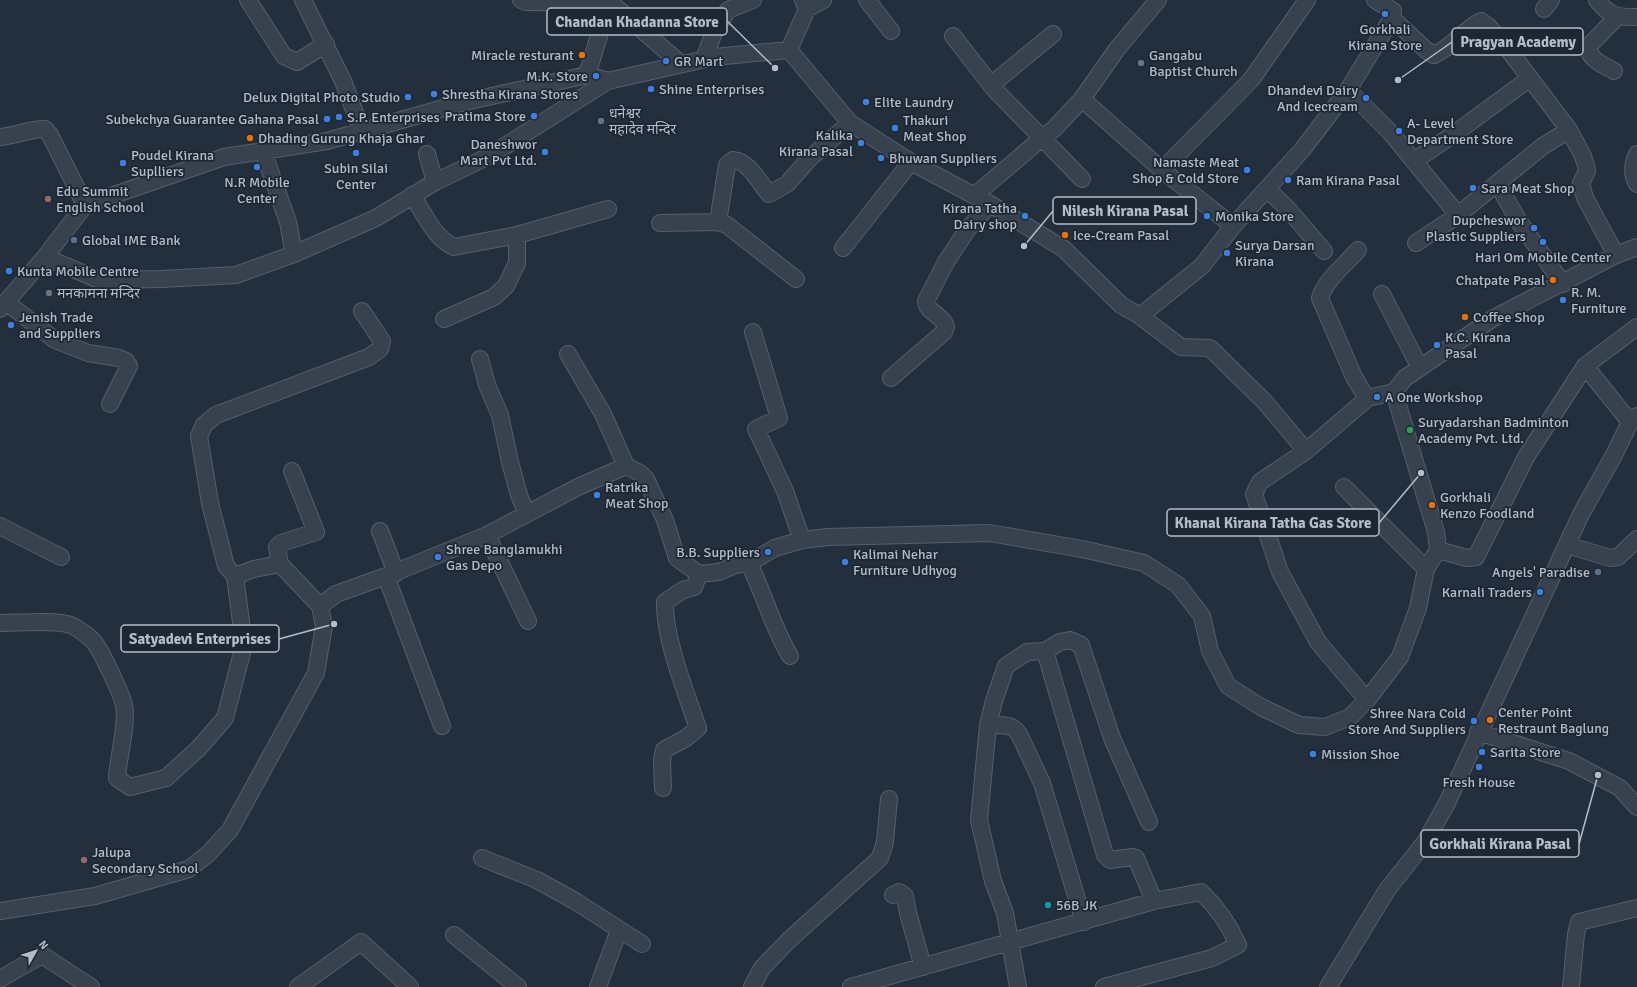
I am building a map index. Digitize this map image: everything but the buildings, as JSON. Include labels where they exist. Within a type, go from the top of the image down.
[{"type":"street","points":[[248,0],[284,56],[291,60],[297,62],[326,44]]},
{"type":"street","points":[[303,0],[326,44],[362,131]]},
{"type":"street","points":[[521,0],[526,2],[610,1],[681,64]]},
{"type":"street","points":[[704,59],[714,32],[728,10],[753,0]]},
{"type":"street","points":[[789,50],[805,5],[823,0]]},
{"type":"street","points":[[867,0],[891,31]]},
{"type":"street","points":[[974,196],[1054,129],[1082,99],[1118,49],[1158,0]]},
{"type":"street","points":[[1162,170],[1251,80],[1307,0]]},
{"type":"street","points":[[1140,316],[1202,266],[1233,226],[1302,150],[1348,90],[1392,18],[1393,11],[1375,0]]},
{"type":"street","points":[[1597,0],[1605,10],[1617,17],[1637,17]]},
{"type":"street","points":[[587,75],[610,1]]},
{"type":"street","points":[[1614,71],[1594,58],[1588,47],[1617,17]]},
{"type":"street","points":[[1392,18],[1426,50],[1434,55],[1442,52],[1481,21],[1488,26],[1508,49],[1529,79],[1569,130],[1584,156],[1587,171],[1581,183],[1585,198],[1616,255]]},
{"type":"street","points":[[991,85],[1053,34]]},
{"type":"street","points":[[952,36],[991,85],[1082,179]]},
{"type":"street","points":[[45,257],[100,280],[162,279],[236,275],[294,254],[376,218],[435,182],[489,156],[608,81],[704,59],[789,50]]},
{"type":"street","points":[[789,50],[850,123],[911,162],[990,204],[1064,249],[1121,305],[1140,316],[1181,347],[1210,348],[1265,402],[1306,451]]},
{"type":"street","points":[[110,404],[129,366],[126,361],[119,358],[88,353],[55,340],[3,306],[45,257],[85,205],[224,157],[327,141],[465,102],[587,75],[608,81]]},
{"type":"street","points":[[1414,161],[1454,134],[1529,79]]},
{"type":"street","points":[[1348,90],[1391,133],[1458,215]]},
{"type":"street","points":[[1082,99],[1162,170],[1233,226]]},
{"type":"street","points":[[718,222],[727,165],[733,160],[739,160],[749,168],[769,194],[787,184],[809,159],[850,123]]},
{"type":"street","points":[[0,137],[13,136],[39,128],[45,129],[50,135],[85,205]]},
{"type":"street","points":[[1416,243],[1458,215],[1543,146],[1569,130]]},
{"type":"street","points":[[263,150],[288,222],[294,254]]},
{"type":"street","points":[[428,154],[435,182]]},
{"type":"street","points":[[1637,154],[1632,170],[1637,184]]},
{"type":"street","points":[[843,248],[911,162]]},
{"type":"street","points":[[1497,183],[1527,233],[1563,284]]},
{"type":"street","points":[[1267,189],[1288,209],[1324,251]]},
{"type":"street","points":[[412,195],[438,235],[446,243],[454,247],[517,234],[608,209]]},
{"type":"street","points":[[891,378],[944,332],[946,322],[926,305],[926,301],[946,262],[967,230],[990,204]]},
{"type":"street","points":[[660,223],[718,222],[727,225],[796,279]]},
{"type":"street","points":[[444,319],[494,297],[506,286],[517,264],[517,234]]},
{"type":"street","points":[[1367,700],[1318,642],[1280,572],[1254,494],[1260,482],[1306,451],[1367,399],[1394,392],[1405,378],[1492,319],[1563,284],[1616,255],[1637,247]]},
{"type":"street","points":[[1358,250],[1332,280],[1320,298],[1354,377],[1367,399]]},
{"type":"street","points":[[1382,294],[1420,368]]},
{"type":"street","points":[[0,623],[52,622],[72,625],[95,642],[124,706],[123,734],[118,757],[117,778],[130,787],[166,778],[198,749],[225,718],[244,645],[235,576],[226,566],[210,503],[199,436],[204,424],[216,415],[369,357],[380,349],[382,341],[362,311]]},
{"type":"street","points":[[1438,550],[1467,558],[1476,557],[1526,457],[1585,366],[1637,328]]},
{"type":"street","points":[[753,332],[779,418],[756,429],[785,491],[802,540]]},
{"type":"street","points":[[568,354],[603,414],[626,466],[640,473],[646,479],[665,520],[678,558],[699,574],[719,572],[735,565],[749,563],[775,548],[802,540],[828,537],[989,533],[1082,549],[1144,564],[1178,585],[1202,616],[1210,651],[1228,686],[1261,707],[1299,725],[1325,727],[1350,717],[1367,700],[1400,657],[1418,608],[1426,569],[1438,550],[1436,532],[1394,392]]},
{"type":"street","points":[[480,359],[487,385],[500,415],[519,495],[527,514]]},
{"type":"street","points":[[1328,987],[1387,890],[1425,842],[1449,798],[1478,732],[1581,514],[1633,419],[1585,366]]},
{"type":"street","points":[[320,606],[336,594],[391,574],[487,534],[578,487],[626,466]]},
{"type":"street","points":[[0,910],[96,896],[189,869],[208,854],[230,830],[316,672],[324,626],[320,606],[280,564],[277,547],[280,543],[316,532],[292,471]]},
{"type":"street","points":[[1344,487],[1426,569]]},
{"type":"street","points":[[0,526],[61,557]]},
{"type":"street","points":[[380,530],[391,574],[442,726]]},
{"type":"street","points":[[487,534],[528,621]]},
{"type":"street","points":[[1567,545],[1610,558],[1618,557],[1637,539]]},
{"type":"street","points":[[749,563],[761,587],[778,635],[790,656]]},
{"type":"street","points":[[235,576],[254,569],[280,564]]},
{"type":"street","points":[[663,788],[662,760],[664,750],[686,738],[698,728],[664,614],[665,602],[683,590],[694,587],[699,574]]},
{"type":"street","points":[[1018,987],[1005,913],[993,882],[979,820],[988,725],[1006,666],[1027,652],[1044,651],[1060,642],[1070,640],[1082,645],[1112,738],[1149,822]]},
{"type":"street","points":[[1044,651],[1105,855],[1110,860],[1133,857],[1136,858],[1154,902]]},
{"type":"street","points":[[988,725],[1009,726],[1017,730],[1020,736],[1042,783],[1084,922]]},
{"type":"street","points":[[1478,732],[1569,761],[1620,788],[1637,807]]},
{"type":"street","points":[[752,987],[762,968],[789,940],[880,858],[885,842],[889,800]]},
{"type":"street","points":[[482,858],[537,880],[575,901],[642,944]]},
{"type":"street","points":[[894,895],[899,892],[905,896],[908,913],[923,967]]},
{"type":"street","points":[[851,987],[1154,902],[1201,892],[1216,906],[1230,925],[1238,945],[1212,958],[1104,987]]},
{"type":"street","points":[[1571,987],[1576,934],[1579,922],[1637,908]]},
{"type":"street","points":[[598,987],[619,930]]},
{"type":"street","points":[[454,935],[518,987]]},
{"type":"street","points":[[298,987],[362,942],[410,987]]},
{"type":"street","points":[[0,979],[42,955],[91,987]]},
{"type":"place","name":"Gorkhali Kirana Store","points":[[1385,14]]},
{"type":"place","name":"Miracle resturant","points":[[582,55]]},
{"type":"place","name":"GR Mart","points":[[666,61]]},
{"type":"place","name":"Gangabu Baptist Church","points":[[1141,63]]},
{"type":"place","name":"Chandan Khadanna Store","points":[[775,68]]},
{"type":"place","name":"M.K. Store","points":[[596,76]]},
{"type":"place","name":"Pragyan Academy","points":[[1398,80]]},
{"type":"place","name":"Shine Enterprises","points":[[651,89]]},
{"type":"place","name":"Shrestha Kirana Stores","points":[[434,94]]},
{"type":"place","name":"Delux Digital Photo Studio","points":[[408,97]]},
{"type":"place","name":"Dhandevi Dairy And Icecream","points":[[1366,98]]},
{"type":"place","name":"Elite Laundry","points":[[866,102]]},
{"type":"place","name":"Pratima Store","points":[[534,116]]},
{"type":"place","name":"S.P. Enterprises","points":[[339,117]]},
{"type":"place","name":"Subekchya Guarantee Gahana Pasal","points":[[327,119]]},
{"type":"place","name":"धनेश्वर महादेव मन्दिर","points":[[601,121]]},
{"type":"place","name":"Thakuri Meat Shop","points":[[895,128]]},
{"type":"place","name":"A- Level Department Store","points":[[1399,131]]},
{"type":"place","name":"Dhading Gurung Khaja Ghar","points":[[250,138]]},
{"type":"place","name":"Kalika Kirana Pasal","points":[[861,143]]},
{"type":"place","name":"Daneshwor Mart Pvt Ltd.","points":[[545,152]]},
{"type":"place","name":"Subin Silai Center","points":[[356,153]]},
{"type":"place","name":"Bhuwan Suppliers","points":[[881,158]]},
{"type":"place","name":"Poudel Kirana Suplliers","points":[[123,163]]},
{"type":"place","name":"N.R Mobile Center","points":[[257,167]]},
{"type":"place","name":"Namaste Meat Shop & Cold Store","points":[[1247,170]]},
{"type":"place","name":"Ram Kirana Pasal","points":[[1288,180]]},
{"type":"place","name":"Sara Meat Shop","points":[[1473,188]]},
{"type":"place","name":"Edu Summit English School","points":[[48,199]]},
{"type":"place","name":"Kirana Tatha Dairy shop","points":[[1025,216]]},
{"type":"place","name":"Monika Store","points":[[1207,216]]},
{"type":"place","name":"Dupcheswor Plastic Suppliers","points":[[1534,228]]},
{"type":"place","name":"Ice-Cream Pasal","points":[[1065,235]]},
{"type":"place","name":"Global IME Bank","points":[[74,240]]},
{"type":"place","name":"Hari Om Mobile Center","points":[[1543,242]]},
{"type":"place","name":"Nilesh Kirana Pasal","points":[[1024,246]]},
{"type":"place","name":"Surya Darsan Kirana","points":[[1227,253]]},
{"type":"place","name":"Kunta Mobile Centre","points":[[9,271]]},
{"type":"place","name":"Chatpate Pasal","points":[[1553,280]]},
{"type":"place","name":"मनकामना मन्दिर","points":[[49,293]]},
{"type":"place","name":"R. M. Furniture","points":[[1563,300]]},
{"type":"place","name":"Coffee Shop","points":[[1465,317]]},
{"type":"place","name":"Jenish Trade and Suppliers","points":[[11,325]]},
{"type":"place","name":"K.C. Kirana Pasal","points":[[1437,345]]},
{"type":"place","name":"A One Workshop","points":[[1377,397]]},
{"type":"place","name":"Suryadarshan Badminton Academy Pvt. Ltd.","points":[[1410,430]]},
{"type":"place","name":"Khanal Kirana Tatha Gas Store","points":[[1421,473]]},
{"type":"place","name":"Ratrika Meat Shop","points":[[597,495]]},
{"type":"place","name":"Gorkhali Kenzo Foodland","points":[[1432,505]]},
{"type":"place","name":"B.B. Suppliers","points":[[768,552]]},
{"type":"place","name":"Shree Banglamukhi Gas Depo","points":[[438,557]]},
{"type":"place","name":"Kalimai Nehar Furniture Udhyog","points":[[845,562]]},
{"type":"place","name":"Angels' Paradise","points":[[1598,572]]},
{"type":"place","name":"Karnali Traders","points":[[1540,592]]},
{"type":"place","name":"Satyadevi Enterprises","points":[[334,624]]},
{"type":"place","name":"Center Point Restraunt Baglung","points":[[1490,720]]},
{"type":"place","name":"Shree Nara Cold Store And Suppliers","points":[[1474,721]]},
{"type":"place","name":"Sarita Store","points":[[1482,752]]},
{"type":"place","name":"Mission Shoe","points":[[1313,754]]},
{"type":"place","name":"Fresh House","points":[[1479,767]]},
{"type":"place","name":"Gorkhali Kirana Pasal","points":[[1598,775]]},
{"type":"place","name":"Jalupa Secondary School","points":[[84,860]]},
{"type":"place","name":"56B JK","points":[[1048,905]]}]
